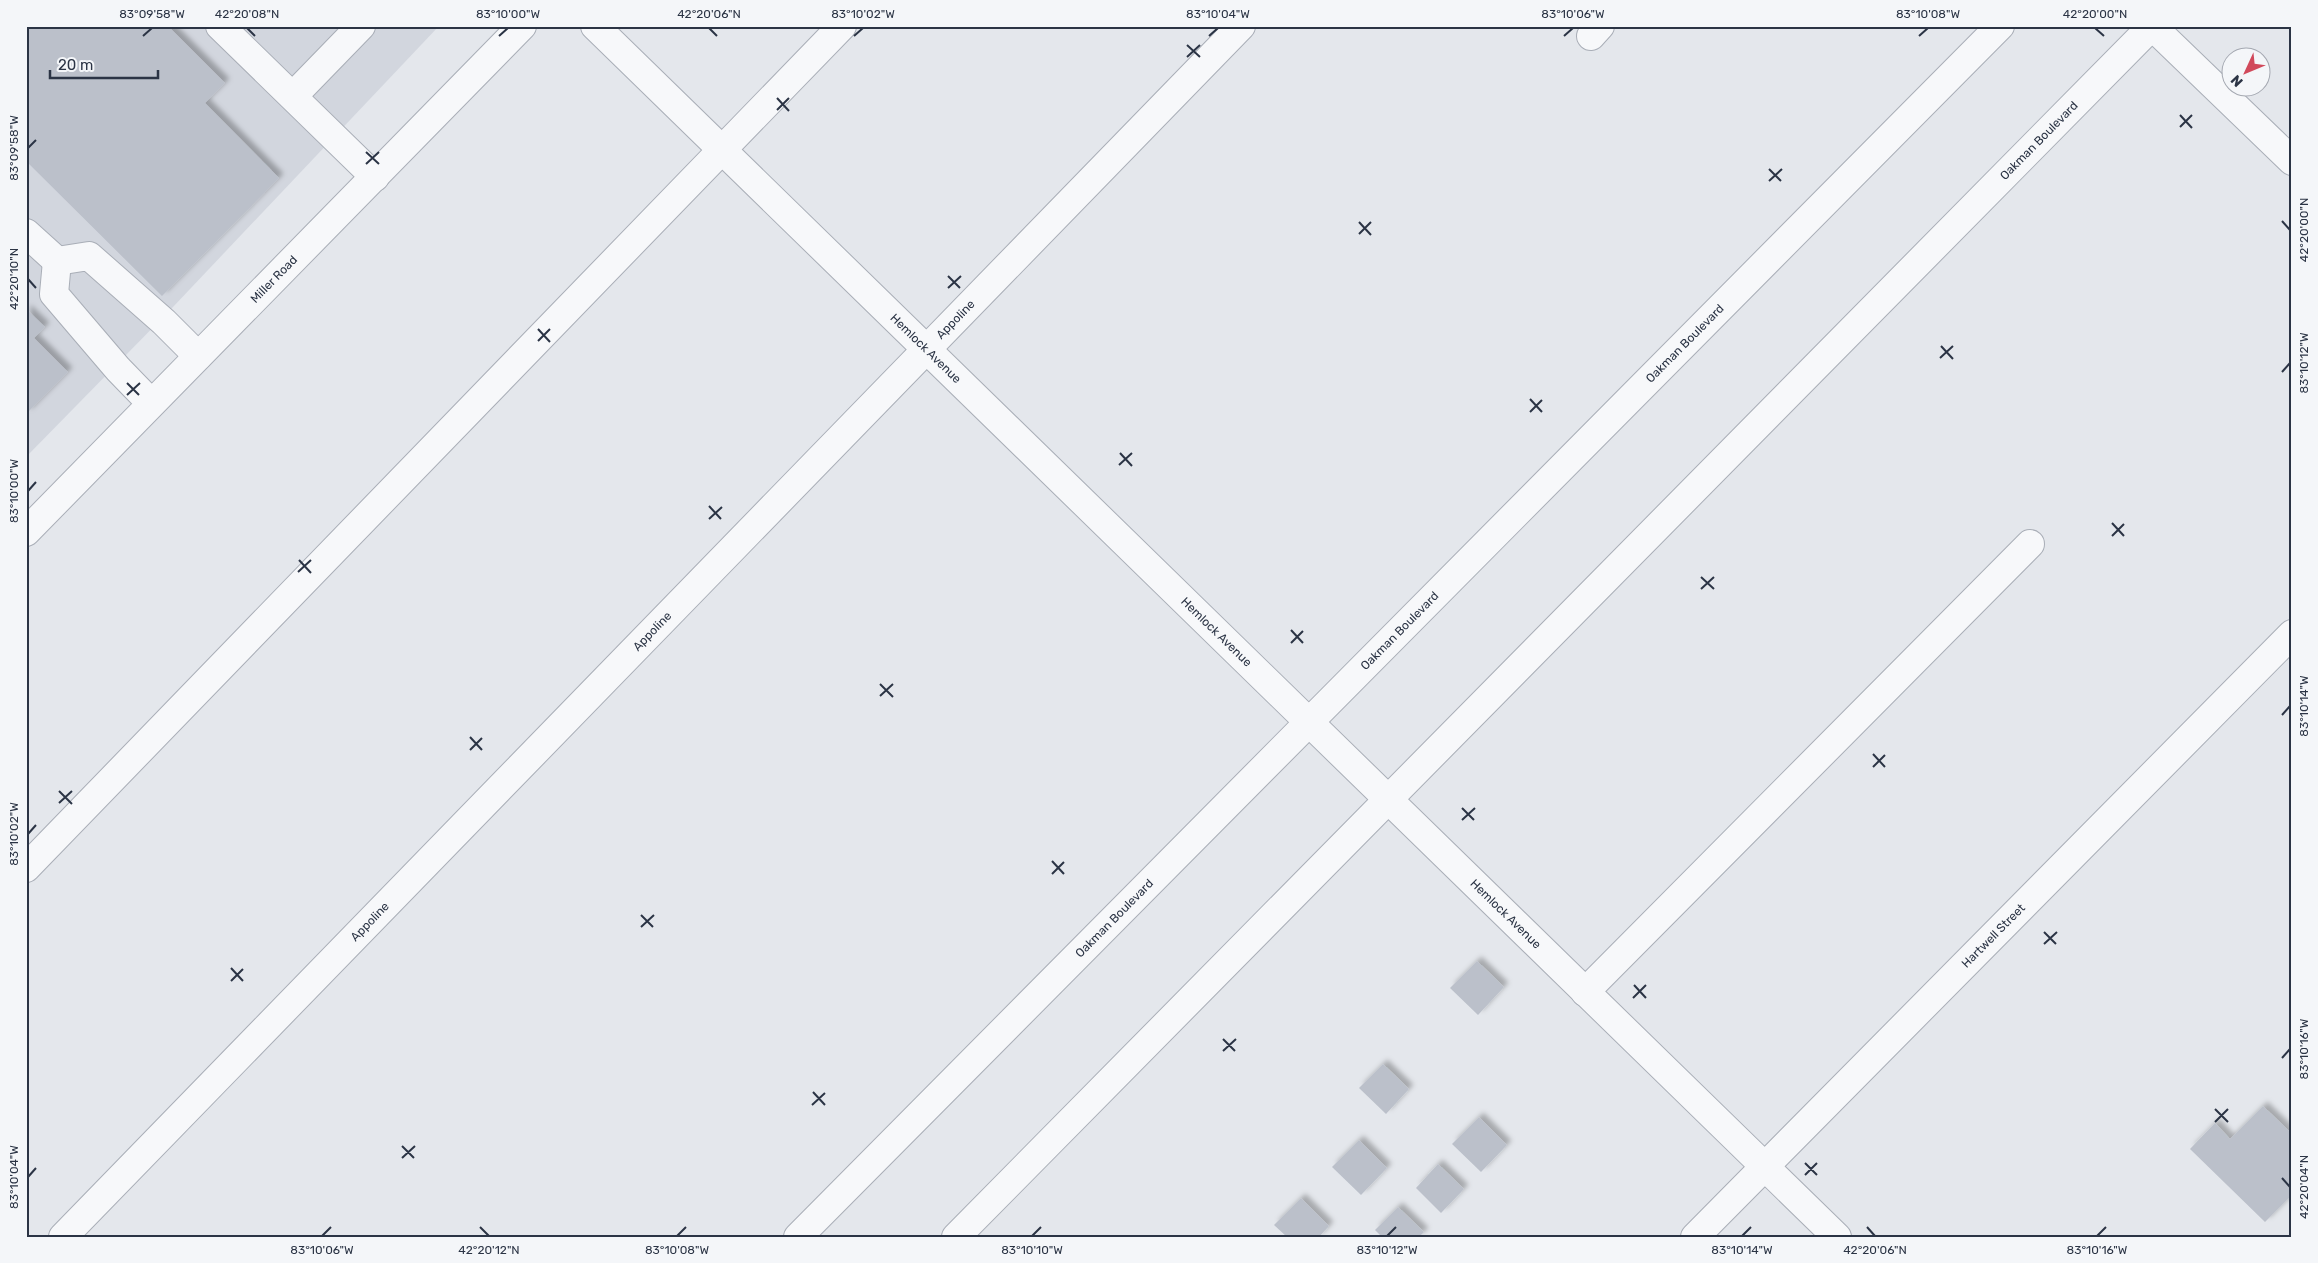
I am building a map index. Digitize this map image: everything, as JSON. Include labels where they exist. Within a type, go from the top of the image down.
[{"type":"street","points":[[220,26],[375,177]]},
{"type":"street","points":[[293,96],[361,26]]},
{"type":"street","name":"Miller Road","points":[[26,532],[522,26]]},
{"type":"street","name":"Hemlock Avenue","points":[[595,26],[925,350],[1837,1237]]},
{"type":"street","points":[[26,868],[842,26]]},
{"type":"street","name":"Appoline","points":[[63,1237],[1241,26]]},
{"type":"street","name":"Oakman Boulevard","points":[[798,1237],[2000,26]]},
{"type":"street","points":[[2152,26],[2292,162]]},
{"type":"street","name":"Oakman Boulevard","points":[[956,1237],[2152,26]]},
{"type":"street","points":[[26,233],[57,261]]},
{"type":"street","points":[[57,261],[89,256],[164,322],[198,356]]},
{"type":"street","points":[[57,261],[54,294],[118,369],[151,403]]},
{"type":"street","points":[[1585,992],[2030,544]]},
{"type":"street","name":"Hartwell Street","points":[[1695,1237],[2292,634]]},
{"type":"shaded area","points":[[26,26],[439,26],[173,307],[26,457]]},
{"type":"building","points":[[26,26],[168,26],[225,83],[205,103],[279,178],[162,296],[26,161]]},
{"type":"building","points":[[26,309],[45,327],[34,338],[68,372],[26,414]]},
{"type":"building","points":[[1477,961],[1504,987],[1478,1015],[1450,988]]},
{"type":"building","points":[[1383,1064],[1409,1089],[1386,1114],[1359,1088]]},
{"type":"building","points":[[2263,1106],[2292,1134],[2292,1195],[2265,1222],[2190,1149],[2215,1123],[2230,1139]]},
{"type":"building","points":[[1479,1117],[1507,1145],[1481,1172],[1452,1144]]},
{"type":"building","points":[[1359,1140],[1387,1168],[1361,1195],[1332,1167]]},
{"type":"building","points":[[1438,1164],[1464,1189],[1441,1213],[1416,1188]]},
{"type":"building","points":[[1301,1198],[1329,1226],[1319,1237],[1287,1237],[1274,1225]]},
{"type":"building","points":[[1398,1207],[1424,1232],[1419,1237],[1382,1237],[1375,1230]]}]
